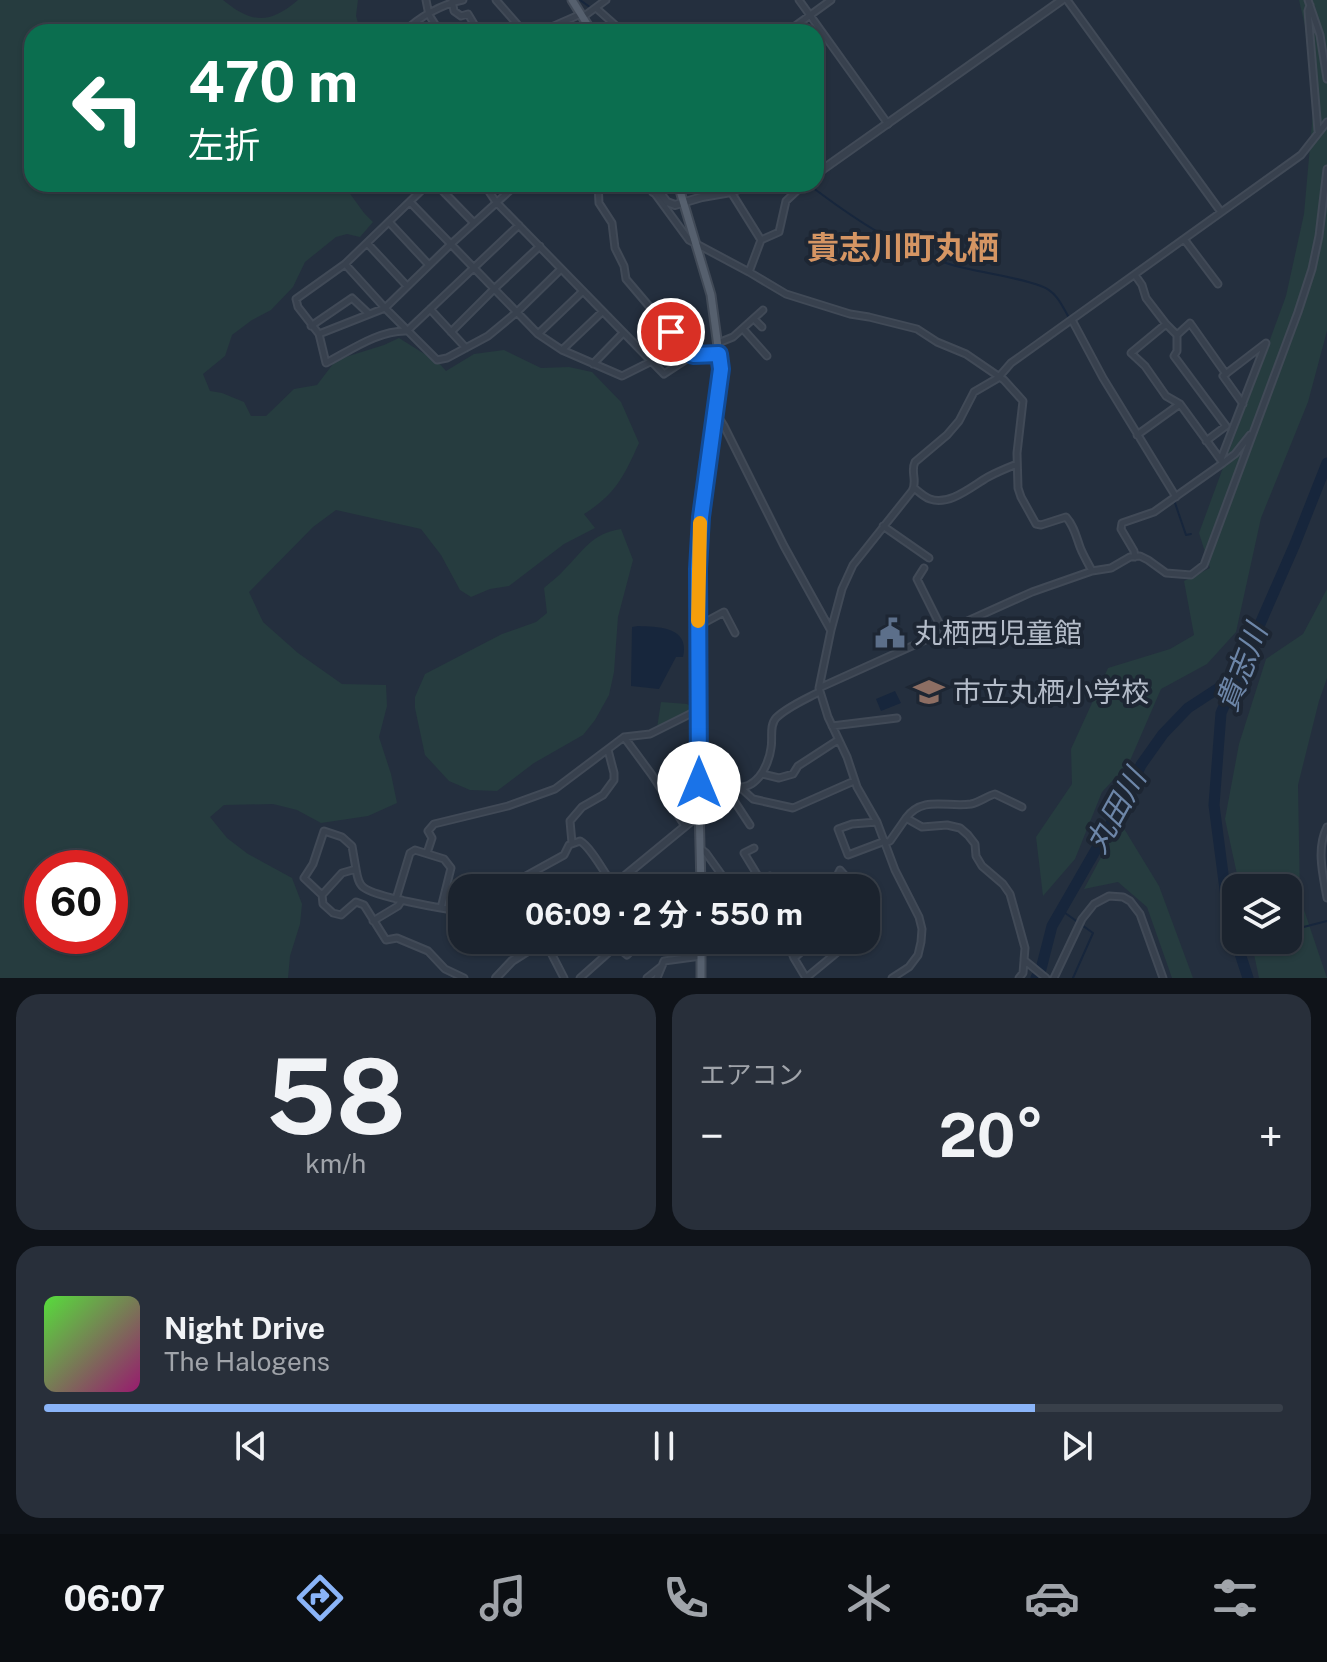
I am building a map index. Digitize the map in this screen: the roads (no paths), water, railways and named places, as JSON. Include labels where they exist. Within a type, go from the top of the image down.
[{"type":"main road","points":[[572,0],[587,24]]},
{"type":"main road","points":[[680,192],[711,295],[721,369],[701,517],[698,569],[701,874]]},
{"type":"main road","points":[[701,956],[701,978]]},
{"type":"street","points":[[426,0],[435,24]]},
{"type":"street","points":[[412,24],[452,1],[463,0]]},
{"type":"street","points":[[496,0],[517,24]]},
{"type":"street","points":[[561,24],[582,16],[606,0]]},
{"type":"street","points":[[799,0],[816,24]]},
{"type":"street","points":[[798,24],[831,0]]},
{"type":"street","points":[[824,168],[1064,0],[1221,212]]},
{"type":"street","points":[[452,1],[454,11],[461,16],[468,14],[474,24]]},
{"type":"street","points":[[1309,3],[1318,132]]},
{"type":"street","points":[[1309,3],[1320,35],[1327,79]]},
{"type":"street","points":[[596,8],[614,24]]},
{"type":"street","points":[[824,35],[888,124]]},
{"type":"street","points":[[892,978],[915,959],[921,942],[919,917],[895,870],[877,822],[854,781],[819,690],[842,589],[853,565],[914,488],[912,467],[915,462],[959,421],[974,392],[998,378],[1011,363],[1301,155],[1327,122]]},
{"type":"street","points":[[628,874],[727,790],[751,785],[762,774],[771,749],[772,726],[776,719],[819,690],[1032,592],[1092,571],[1111,568],[1130,557],[1140,556],[1166,573],[1191,575],[1204,565],[1312,269],[1327,169]]},
{"type":"street","points":[[420,192],[345,264],[296,299],[298,307],[319,334],[326,363],[384,335],[407,331],[519,225]]},
{"type":"street","points":[[444,192],[474,223]]},
{"type":"street","points":[[489,192],[664,374],[693,355],[719,354]]},
{"type":"street","points":[[319,334],[385,308],[508,192]]},
{"type":"street","points":[[598,192],[599,203],[612,223],[615,248],[624,266],[626,279],[693,355]]},
{"type":"street","points":[[653,192],[660,193],[667,202],[675,205],[731,192],[761,240]]},
{"type":"street","points":[[653,192],[689,240],[786,294],[850,314],[917,329],[937,342],[966,354],[1004,380],[1023,401],[1017,464],[1021,497],[1036,524],[1066,517],[1070,521],[1092,571]]},
{"type":"street","points":[[749,272],[761,240],[779,232],[786,201],[796,192]]},
{"type":"street","points":[[410,202],[538,334],[562,350],[622,376],[650,362]]},
{"type":"street","points":[[389,222],[429,265]]},
{"type":"street","points":[[1184,239],[1218,284]]},
{"type":"street","points":[[367,243],[407,286]]},
{"type":"street","points":[[451,332],[540,246]]},
{"type":"street","points":[[345,264],[437,360],[447,358],[488,336],[561,269]]},
{"type":"street","points":[[1135,275],[1146,298],[1177,335],[1174,356],[1226,426]]},
{"type":"street","points":[[538,334],[583,291]]},
{"type":"street","points":[[311,326],[352,298],[369,314]]},
{"type":"street","points":[[430,309],[466,348]]},
{"type":"street","points":[[718,343],[733,337],[763,310]]},
{"type":"street","points":[[562,350],[602,312]]},
{"type":"street","points":[[754,319],[762,327]]},
{"type":"street","points":[[1072,320],[1103,378],[1176,497]]},
{"type":"street","points":[[1177,335],[1190,323],[1226,374]]},
{"type":"street","points":[[1166,324],[1131,353],[1145,366],[1166,396],[1180,404],[1222,462]]},
{"type":"street","points":[[743,329],[767,356]]},
{"type":"street","points":[[593,364],[623,333]]},
{"type":"street","points":[[1222,462],[1266,343],[1223,376],[1243,404]]},
{"type":"street","points":[[1137,435],[1180,404]]},
{"type":"street","points":[[715,416],[724,426],[784,546],[831,630]]},
{"type":"street","points":[[1206,441],[1238,417]]},
{"type":"street","points":[[1135,557],[1121,529],[1122,523],[1154,512],[1176,497],[1235,454],[1254,431]]},
{"type":"street","points":[[914,488],[930,499],[942,500],[1017,464]]},
{"type":"street","points":[[883,526],[929,558]]},
{"type":"street","points":[[924,568],[917,579],[944,633]]},
{"type":"street","points":[[698,626],[724,612],[735,633]]},
{"type":"street","points":[[427,853],[432,838],[428,831],[434,824],[508,806],[555,789],[624,737],[660,731],[699,709]]},
{"type":"street","points":[[832,726],[897,718]]},
{"type":"street","points":[[624,737],[685,826]]},
{"type":"street","points":[[762,774],[779,778],[793,774],[798,766],[838,740]]},
{"type":"street","points":[[529,874],[564,855],[572,843],[570,821],[582,807],[603,795],[614,780],[608,750]]},
{"type":"street","points":[[742,789],[753,799],[793,808],[854,781]]},
{"type":"street","points":[[727,790],[750,825]]},
{"type":"street","points":[[877,822],[852,824],[838,829],[848,855],[890,841],[906,818],[917,807],[927,804],[974,803],[995,794],[1022,807]]},
{"type":"street","points":[[906,818],[922,827],[947,825],[960,828],[975,844],[976,856],[982,866],[1010,894],[1025,948],[1026,961],[1019,978]]},
{"type":"street","points":[[1327,827],[1321,838],[1327,898]]},
{"type":"street","points":[[448,909],[399,900],[364,889],[359,882],[352,846],[342,837],[324,831],[313,864],[304,878],[322,895],[323,904],[333,913],[341,915],[356,902],[364,905],[386,940],[397,938],[428,951],[445,969],[464,978]]},
{"type":"street","points":[[572,843],[585,843],[604,874]]},
{"type":"street","points":[[754,848],[744,853],[757,874]]},
{"type":"street","points":[[701,849],[721,874]]},
{"type":"street","points":[[373,921],[398,906],[410,853],[415,850],[444,859],[451,868],[441,908]]},
{"type":"street","points":[[322,895],[342,873],[356,869]]},
{"type":"street","points":[[1054,978],[1082,919],[1094,904],[1109,896],[1130,901],[1140,914],[1163,978]]},
{"type":"street","points":[[496,978],[522,954]]},
{"type":"street","points":[[552,954],[564,978]]},
{"type":"street","points":[[580,978],[607,954]]},
{"type":"street","points":[[792,954],[805,977]]},
{"type":"street","points":[[794,958],[799,954]]},
{"type":"street","points":[[796,978],[805,977],[836,954]]},
{"type":"street","points":[[657,978],[664,961],[701,956]]},
{"type":"street","points":[[1026,961],[1045,976]]},
{"type":"street","points":[[647,978],[663,965]]},
{"type":"water","points":[[632,627],[671,631],[682,640],[683,657],[676,657],[659,689],[631,686]]},
{"type":"water","points":[[895,691],[901,703],[881,711],[876,699]]},
{"type":"waterway","points":[[580,0],[598,13]]},
{"type":"waterway","points":[[819,192],[857,219],[927,256],[1046,288],[1058,299],[1069,318]]},
{"type":"waterway","points":[[1105,387],[1150,460]]},
{"type":"waterway","name":"貴志川","points":[[1248,978],[1229,920],[1214,805],[1221,713],[1327,463]]},
{"type":"waterway","points":[[1164,482],[1186,535],[1191,534]]},
{"type":"waterway","name":"丸田川","points":[[1036,978],[1052,926],[1120,808],[1141,765],[1163,734],[1188,708],[1237,676]]},
{"type":"waterway","points":[[1061,910],[1093,933],[1073,978]]},
{"type":"waterway","points":[[1302,927],[1327,921]]},
{"type":"place","name":"丸栖西児童館","points":[[890,633]]},
{"type":"place","name":"市立丸栖小学校","points":[[929,692]]},
{"type":"district","name":"貴志川町丸栖","points":[[903,248]]}]
